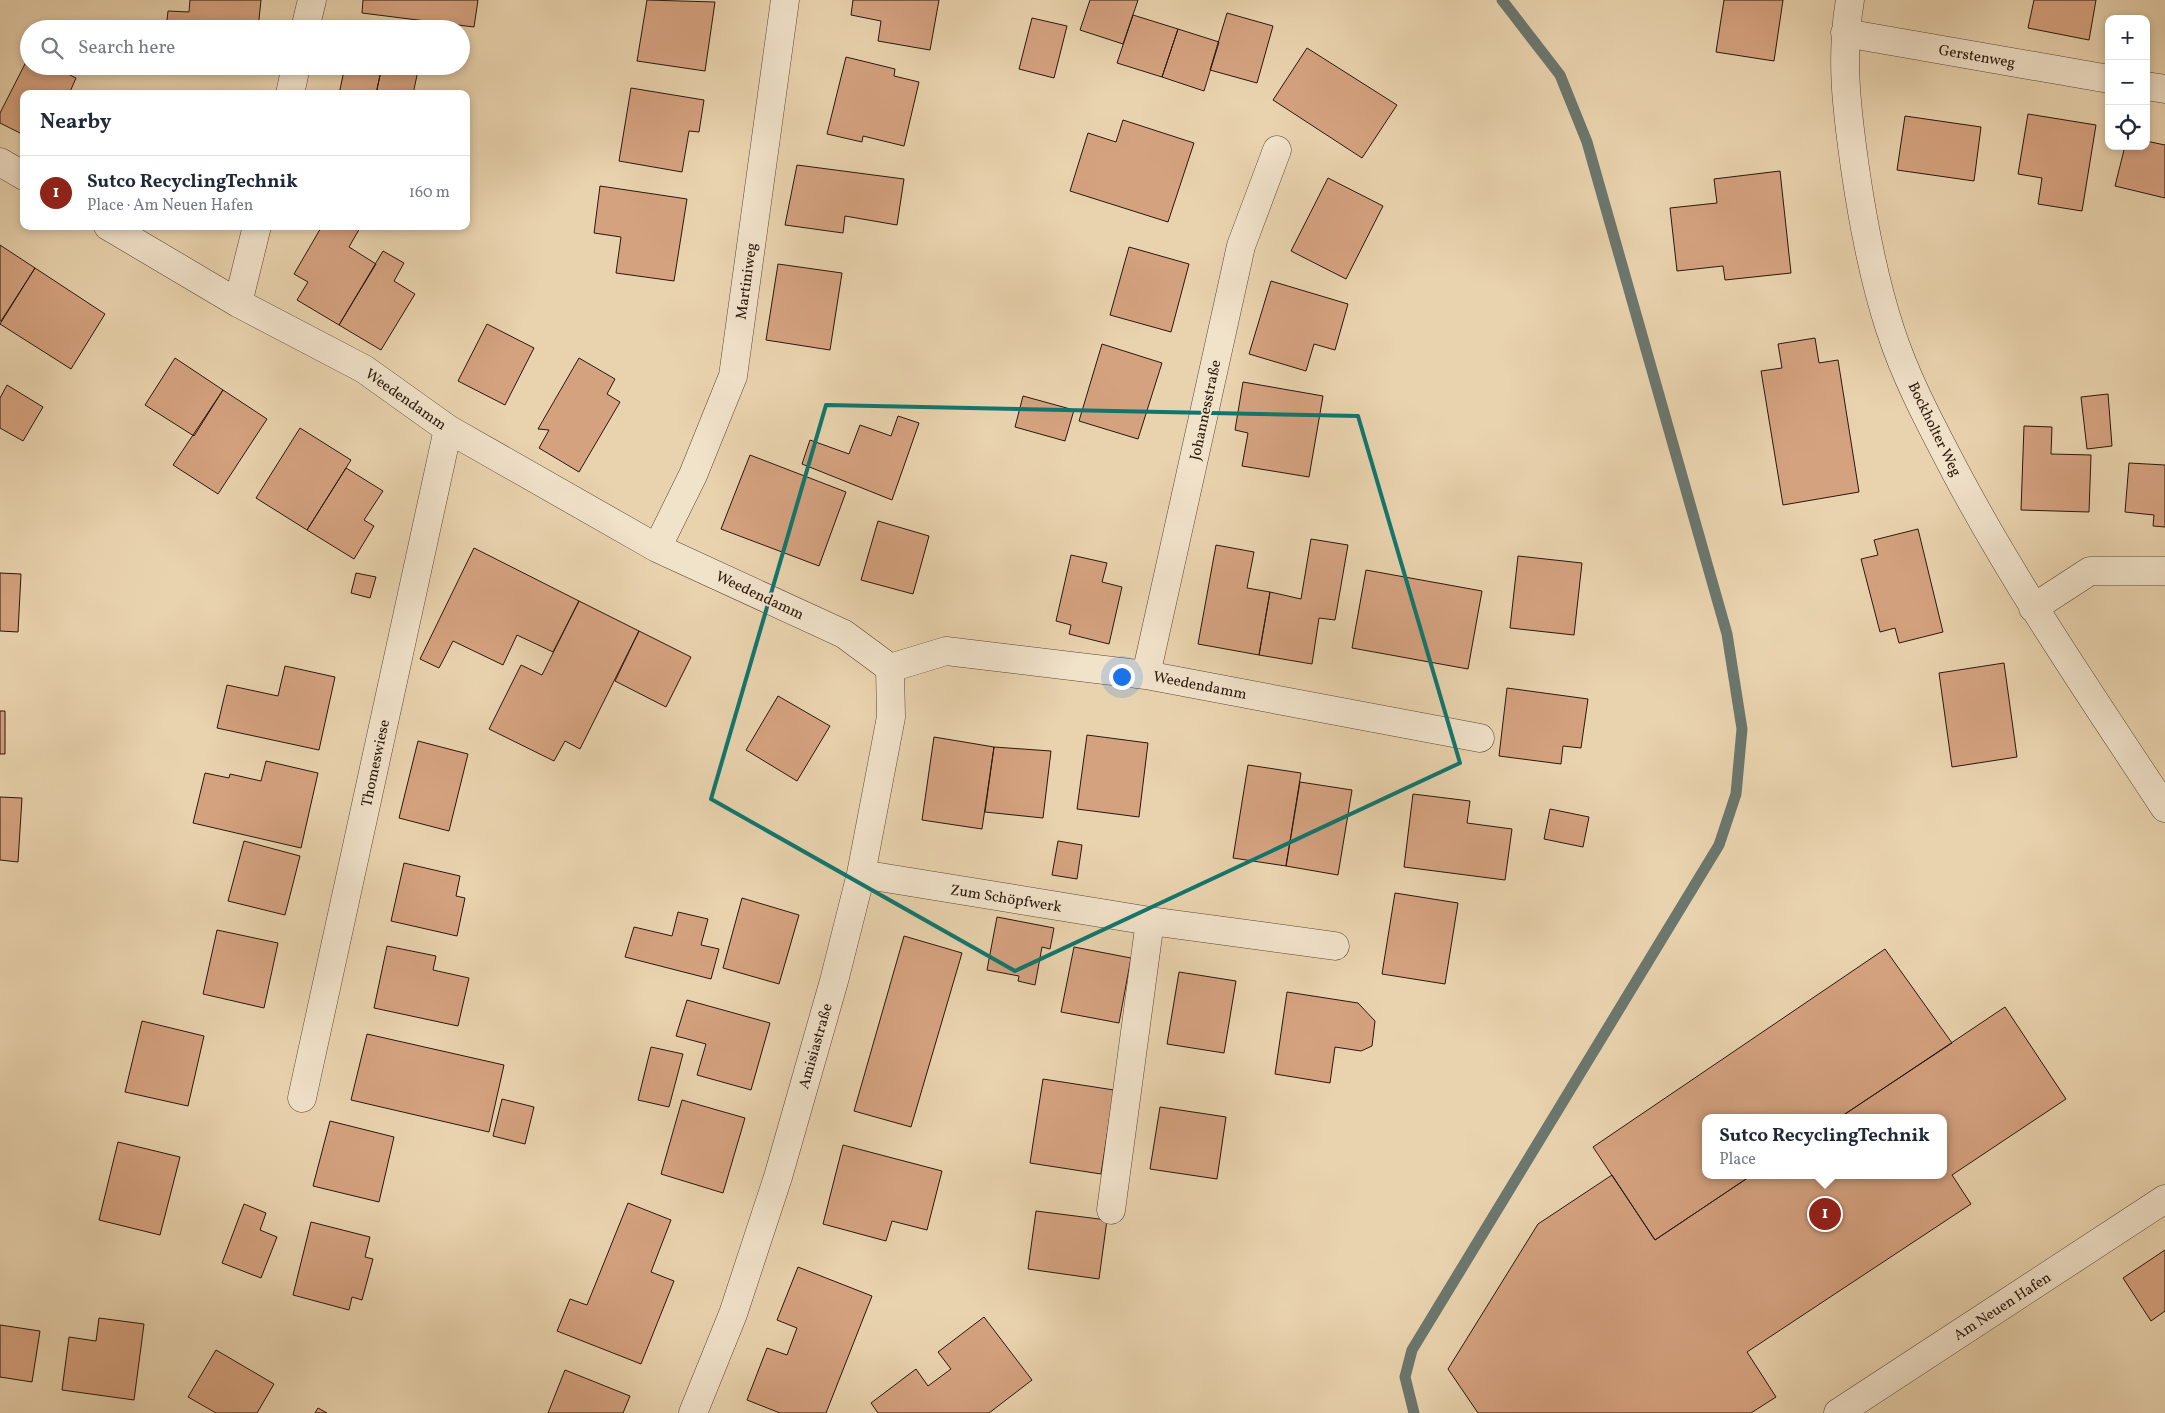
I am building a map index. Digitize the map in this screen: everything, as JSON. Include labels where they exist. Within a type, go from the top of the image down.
[{"type":"street","points":[[307,20],[312,0]]},
{"type":"street","name":"Martiniweg","points":[[657,548],[693,475],[733,376],[785,0]]},
{"type":"street","name":"Bockholter Weg","points":[[1850,0],[1844,33],[1846,103],[1864,231],[1890,330],[1923,411],[1968,496],[2033,608],[2165,808]]},
{"type":"street","name":"Gerstenweg","points":[[1844,33],[2105,78]]},
{"type":"street","points":[[291,90],[294,75]]},
{"type":"street","points":[[2150,87],[2165,89]]},
{"type":"street","name":"Johannesstraße","points":[[1146,675],[1241,246],[1278,150]]},
{"type":"street","points":[[0,162],[20,174]]},
{"type":"street","name":"Weedendamm","points":[[115,230],[238,304],[364,369],[448,429],[657,548],[844,634],[890,668],[946,651],[1146,675],[1480,738]]},
{"type":"street","points":[[238,304],[256,230]]},
{"type":"street","name":"Thomeswiese","points":[[302,1098],[448,429]]},
{"type":"street","points":[[2033,608],[2090,570],[2165,571]]},
{"type":"street","name":"Amisiastraße","points":[[693,1413],[733,1314],[778,1177],[834,981],[861,874],[891,717],[890,668]]},
{"type":"street","name":"Zum Schöpfwerk","points":[[861,874],[1150,921],[1335,946]]},
{"type":"street","points":[[1111,1210],[1150,921]]},
{"type":"street","name":"Am Neuen Hafen","points":[[1838,1413],[2165,1199]]},
{"type":"highlighted area","points":[[826,405],[1358,416],[1460,763],[1015,971],[711,799]]},
{"type":"building","points":[[190,0],[261,0],[259,20],[167,20],[168,11],[189,12]]},
{"type":"building","points":[[363,0],[478,0],[474,27],[470,26],[470,20],[418,20],[362,13]]},
{"type":"building","points":[[647,0],[715,2],[705,71],[637,61]]},
{"type":"building","points":[[853,0],[939,0],[930,50],[878,41],[881,21],[851,15]]},
{"type":"building","points":[[1090,0],[1138,0],[1123,44],[1080,30]]},
{"type":"building","points":[[1724,0],[1783,0],[1774,61],[1716,52]]},
{"type":"building","points":[[2034,0],[2096,0],[2089,40],[2028,28]]},
{"type":"building","points":[[1227,13],[1273,26],[1257,83],[1210,70]]},
{"type":"building","points":[[1133,15],[1178,29],[1162,77],[1117,63]]},
{"type":"building","points":[[1032,18],[1067,26],[1054,78],[1019,69]]},
{"type":"building","points":[[1178,29],[1219,42],[1204,91],[1162,77]]},
{"type":"building","points":[[1307,48],[1397,105],[1362,158],[1273,100]]},
{"type":"building","points":[[846,57],[895,69],[894,76],[919,82],[904,146],[863,136],[862,142],[827,134]]},
{"type":"building","points":[[20,74],[70,75],[76,78],[71,90],[20,90],[20,133],[0,123],[0,113]]},
{"type":"building","points":[[343,75],[380,75],[377,90],[340,90]]},
{"type":"building","points":[[380,75],[417,75],[414,90],[377,90]]},
{"type":"building","points":[[631,88],[704,100],[699,132],[689,131],[682,172],[619,161]]},
{"type":"building","points":[[2028,114],[2096,125],[2082,211],[2038,204],[2042,178],[2018,174]]},
{"type":"building","points":[[1905,116],[1981,127],[1974,181],[1897,170]]},
{"type":"building","points":[[1123,120],[1194,143],[1168,222],[1070,191],[1088,133],[1116,142]]},
{"type":"building","points":[[2150,142],[2165,145],[2165,198],[2115,186],[2124,150],[2150,150]]},
{"type":"building","points":[[797,165],[904,179],[897,225],[845,216],[843,233],[785,225]]},
{"type":"building","points":[[1780,171],[1791,273],[1725,280],[1723,266],[1677,271],[1670,208],[1717,203],[1714,179]]},
{"type":"building","points":[[1328,178],[1383,206],[1346,279],[1291,251]]},
{"type":"building","points":[[600,186],[687,199],[674,281],[616,273],[621,237],[594,233]]},
{"type":"building","points":[[320,230],[359,230],[349,247],[376,264],[339,325],[297,300],[308,282],[294,274]]},
{"type":"building","points":[[0,245],[35,268],[1,321],[0,321]]},
{"type":"building","points":[[1129,247],[1189,264],[1171,332],[1110,315]]},
{"type":"building","points":[[383,251],[404,263],[394,281],[415,294],[381,350],[339,325]]},
{"type":"building","points":[[778,264],[842,273],[830,350],[766,340]]},
{"type":"building","points":[[35,268],[105,314],[71,369],[0,324]]},
{"type":"building","points":[[1271,281],[1348,304],[1335,350],[1314,344],[1306,371],[1249,354]]},
{"type":"building","points":[[487,324],[534,348],[505,405],[458,381]]},
{"type":"building","points":[[1815,338],[1819,363],[1838,360],[1859,492],[1783,505],[1761,371],[1782,368],[1778,344]]},
{"type":"building","points":[[1102,344],[1162,363],[1138,439],[1079,421]]},
{"type":"building","points":[[175,358],[223,390],[194,436],[145,405]]},
{"type":"building","points":[[579,358],[615,379],[607,394],[620,402],[579,472],[539,448],[549,430],[538,429]]},
{"type":"building","points":[[1243,382],[1323,396],[1309,477],[1242,466],[1248,433],[1235,430]]},
{"type":"building","points":[[7,385],[43,407],[23,441],[0,428],[0,398]]},
{"type":"building","points":[[223,390],[267,419],[218,494],[173,465]]},
{"type":"building","points":[[2108,394],[2112,446],[2087,449],[2081,397]]},
{"type":"building","points":[[1023,396],[1074,410],[1065,441],[1015,427]]},
{"type":"building","points":[[898,416],[919,423],[892,500],[802,464],[810,440],[849,454],[860,425],[891,436]]},
{"type":"building","points":[[2024,426],[2052,427],[2051,454],[2091,455],[2089,512],[2021,510]]},
{"type":"building","points":[[300,428],[351,460],[307,530],[256,498]]},
{"type":"building","points":[[750,455],[846,492],[819,566],[721,529]]},
{"type":"building","points":[[2129,463],[2165,465],[2165,527],[2153,526],[2154,515],[2125,512]]},
{"type":"building","points":[[346,468],[383,491],[364,520],[374,526],[354,559],[307,530]]},
{"type":"building","points":[[878,521],[929,536],[913,594],[861,580]]},
{"type":"building","points":[[1918,529],[1943,632],[1899,643],[1895,628],[1880,632],[1861,559],[1878,555],[1874,540]]},
{"type":"building","points":[[1311,539],[1348,545],[1335,620],[1319,618],[1312,664],[1259,655],[1270,592],[1301,599]]},
{"type":"building","points":[[1216,545],[1254,552],[1247,588],[1270,592],[1259,655],[1198,644]]},
{"type":"building","points":[[474,548],[579,601],[553,652],[517,635],[503,665],[453,641],[439,668],[420,659]]},
{"type":"building","points":[[1071,555],[1107,563],[1102,582],[1122,587],[1109,644],[1069,634],[1071,625],[1056,621]]},
{"type":"building","points":[[1518,556],[1582,563],[1574,635],[1510,628]]},
{"type":"building","points":[[1366,570],[1482,591],[1468,669],[1352,648]]},
{"type":"building","points":[[0,573],[21,574],[18,632],[0,631]]},
{"type":"building","points":[[356,573],[376,577],[370,598],[351,593]]},
{"type":"building","points":[[579,601],[639,631],[580,749],[565,741],[554,761],[489,729],[521,665],[542,675]]},
{"type":"building","points":[[639,631],[691,657],[666,707],[615,681]]},
{"type":"building","points":[[2004,663],[2017,757],[1952,767],[1939,673]]},
{"type":"building","points":[[285,666],[335,677],[319,750],[217,728],[227,685],[278,696]]},
{"type":"building","points":[[1507,688],[1588,699],[1581,748],[1563,746],[1561,764],[1499,756]]},
{"type":"building","points":[[778,696],[830,726],[797,781],[746,750]]},
{"type":"building","points":[[0,711],[5,711],[5,754],[0,754]]},
{"type":"building","points":[[1087,735],[1148,743],[1139,817],[1077,809]]},
{"type":"building","points":[[934,737],[994,747],[982,829],[922,820]]},
{"type":"building","points":[[418,741],[468,754],[449,831],[399,818]]},
{"type":"building","points":[[994,747],[1051,751],[1043,818],[985,812]]},
{"type":"building","points":[[266,761],[318,773],[301,848],[193,823],[205,773],[229,778],[230,774],[261,781]]},
{"type":"building","points":[[1248,765],[1301,773],[1286,866],[1233,858]]},
{"type":"building","points":[[1300,782],[1352,790],[1338,875],[1286,866]]},
{"type":"building","points":[[1413,794],[1470,801],[1467,823],[1512,829],[1505,880],[1404,867]]},
{"type":"building","points":[[0,797],[22,798],[18,862],[0,860]]},
{"type":"building","points":[[1550,809],[1589,817],[1583,847],[1544,839]]},
{"type":"building","points":[[244,841],[300,856],[285,915],[228,901]]},
{"type":"building","points":[[1058,841],[1082,845],[1077,879],[1052,875]]},
{"type":"building","points":[[404,863],[460,876],[456,896],[465,898],[457,936],[391,921]]},
{"type":"building","points":[[1395,893],[1458,903],[1445,984],[1382,974]]},
{"type":"building","points":[[742,898],[799,915],[779,984],[723,968]]},
{"type":"building","points":[[678,912],[708,919],[701,945],[719,949],[711,979],[625,957],[634,927],[672,936]]},
{"type":"building","points":[[997,917],[1054,928],[1050,949],[1042,947],[1035,985],[1018,981],[1019,976],[987,970]]},
{"type":"building","points":[[217,930],[278,943],[264,1008],[203,994]]},
{"type":"building","points":[[904,936],[962,953],[911,1127],[854,1111]]},
{"type":"building","points":[[387,946],[436,956],[433,970],[469,978],[458,1026],[374,1008]]},
{"type":"building","points":[[1074,947],[1131,958],[1119,1023],[1061,1012]]},
{"type":"building","points":[[1885,949],[1952,1043],[1845,1114],[1702,1114],[1702,1179],[1746,1179],[1655,1240],[1593,1147]]},
{"type":"building","points":[[1179,972],[1236,981],[1224,1053],[1167,1044]]},
{"type":"building","points":[[1287,992],[1358,1003],[1375,1021],[1372,1046],[1361,1051],[1335,1047],[1330,1083],[1275,1074]]},
{"type":"building","points":[[687,1000],[770,1023],[751,1090],[697,1075],[706,1044],[676,1036]]},
{"type":"building","points":[[2005,1007],[2066,1099],[1952,1175],[1971,1204],[1747,1352],[1776,1397],[1751,1413],[1478,1413],[1448,1369],[1538,1224],[1612,1175],[1655,1240],[1746,1179],[1947,1179],[1947,1114],[1845,1114]]},
{"type":"building","points":[[142,1021],[204,1036],[188,1106],[125,1092]]},
{"type":"building","points":[[367,1034],[504,1065],[489,1132],[351,1100]]},
{"type":"building","points":[[651,1047],[683,1054],[669,1107],[638,1100]]},
{"type":"building","points":[[1043,1079],[1114,1090],[1101,1174],[1030,1163]]},
{"type":"building","points":[[502,1099],[534,1107],[525,1144],[493,1136]]},
{"type":"building","points":[[682,1100],[745,1118],[723,1193],[661,1174]]},
{"type":"building","points":[[1160,1107],[1226,1117],[1217,1179],[1150,1169]]},
{"type":"building","points":[[330,1121],[394,1137],[379,1202],[313,1186]]},
{"type":"building","points":[[118,1142],[180,1157],[160,1235],[99,1220]]},
{"type":"building","points":[[843,1145],[942,1171],[927,1230],[892,1221],[886,1241],[823,1224]]},
{"type":"building","points":[[628,1203],[671,1220],[651,1272],[674,1281],[641,1364],[557,1331],[570,1299],[587,1305]]},
{"type":"building","points":[[244,1204],[266,1213],[260,1230],[277,1237],[261,1278],[222,1263]]},
{"type":"building","points":[[1036,1211],[1107,1220],[1099,1279],[1028,1269]]},
{"type":"building","points":[[311,1222],[370,1237],[365,1257],[373,1259],[362,1300],[352,1297],[349,1310],[293,1295]]},
{"type":"building","points":[[2165,1250],[2165,1311],[2151,1321],[2123,1278]]},
{"type":"building","points":[[798,1267],[872,1296],[826,1413],[780,1413],[747,1400],[767,1348],[787,1355],[797,1328],[777,1320]]},
{"type":"building","points":[[984,1317],[1032,1380],[989,1413],[878,1413],[871,1403],[916,1369],[928,1386],[951,1369],[938,1352]]},
{"type":"building","points":[[99,1318],[144,1324],[134,1400],[62,1390],[69,1337],[96,1341]]},
{"type":"building","points":[[0,1325],[40,1331],[32,1382],[0,1377]]},
{"type":"building","points":[[216,1350],[274,1384],[257,1413],[216,1413],[188,1397]]},
{"type":"building","points":[[565,1370],[630,1396],[623,1413],[548,1413]]},
{"type":"building","points":[[318,1408],[327,1413],[315,1413]]},
{"type":"waterway","points":[[1414,1413],[1405,1377],[1412,1350],[1719,845],[1736,794],[1742,729],[1727,634],[1587,142],[1560,75],[1502,0]]},
{"type":"place","name":"Sutco RecyclingTechnik","points":[[1825,1214]]}]
